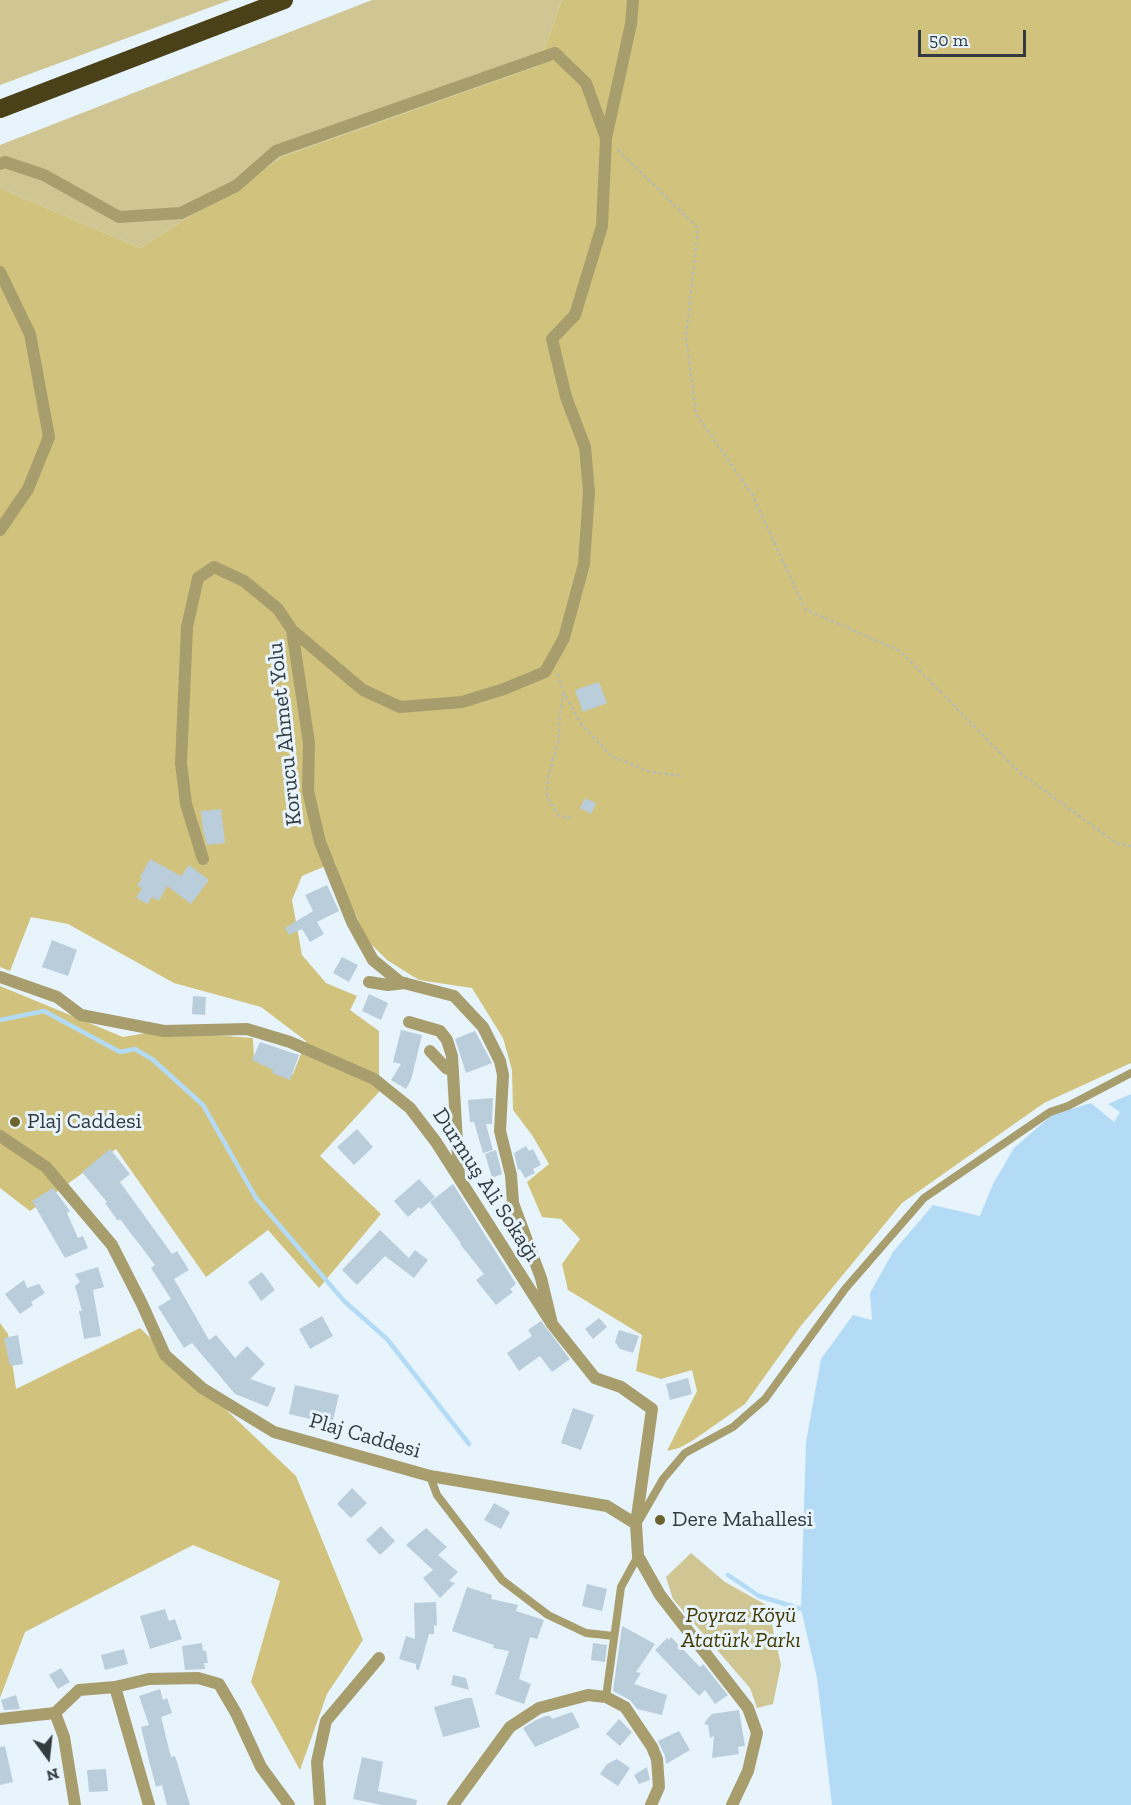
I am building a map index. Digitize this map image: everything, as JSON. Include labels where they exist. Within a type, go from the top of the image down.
[{"type":"highway","points":[[0,109],[284,0]]},
{"type":"street","name":"Korucu Ahmet Yolu","points":[[292,630],[363,690],[400,708],[462,702],[504,689],[545,672],[564,638],[584,564],[589,492],[585,447],[566,397],[552,339],[575,315],[602,226],[606,138],[631,24],[633,0]]},
{"type":"street","points":[[0,164],[5,162],[44,175],[118,217],[182,213],[236,186],[276,151],[555,53],[586,83],[606,138]]},
{"type":"street","points":[[0,272],[30,334],[49,437],[28,489],[0,531]]},
{"type":"street","points":[[203,859],[186,804],[181,763],[187,627],[198,579],[214,567],[244,581],[278,609],[292,630]]},
{"type":"street","name":"Korucu Ahmet Yolu","points":[[292,630],[309,743],[308,791],[320,842],[352,922],[373,960],[400,982],[454,996],[483,1027],[500,1061],[503,1075],[500,1131],[511,1175],[513,1203],[541,1278],[552,1324]]},
{"type":"street","name":"Durmuş Ali Sokağı","points":[[0,977],[57,997],[81,1015],[164,1031],[246,1029],[290,1042],[374,1079],[410,1107],[459,1177],[552,1324],[595,1378],[621,1387],[652,1409],[636,1524]]},
{"type":"street","points":[[369,982],[388,985],[405,983]]},
{"type":"street","points":[[409,1022],[440,1031],[447,1040],[452,1056],[459,1177]]},
{"type":"street","points":[[430,1051],[446,1068],[453,1071]]},
{"type":"street","name":"Plaj Caddesi","points":[[0,1136],[46,1167],[112,1245],[165,1355],[202,1388],[274,1432],[430,1476],[607,1506],[636,1524]]},
{"type":"street","points":[[636,1524],[638,1556],[660,1595],[748,1708],[757,1733],[748,1771],[732,1805]]},
{"type":"street","points":[[320,1805],[317,1762],[326,1721],[379,1658]]},
{"type":"street","points":[[0,1719],[55,1713],[79,1690],[115,1687],[149,1679],[198,1678],[219,1684],[236,1713],[261,1767],[289,1805]]},
{"type":"street","points":[[115,1687],[149,1805]]},
{"type":"street","points":[[453,1805],[510,1727],[539,1708],[588,1695],[606,1697],[625,1707],[652,1747],[657,1759],[659,1787],[651,1805]]},
{"type":"street","points":[[55,1713],[64,1737],[75,1805]]},
{"type":"lane","points":[[636,1524],[663,1479],[685,1453],[733,1426],[765,1399],[845,1289],[924,1198],[1050,1113],[1131,1073]]},
{"type":"lane","points":[[430,1476],[437,1495],[502,1580],[548,1616],[586,1633],[614,1636]]},
{"type":"lane","points":[[606,1697],[621,1587],[638,1556]]},
{"type":"path","points":[[606,138],[699,228],[686,339],[696,414],[752,494],[805,609],[900,651],[1020,772],[1116,843],[1131,846]]},
{"type":"path","points":[[574,818],[559,816],[547,797],[548,777],[559,739],[560,713],[564,693],[582,725],[611,756],[647,771],[681,776]]},
{"type":"green space","points":[[0,0],[230,0],[0,85]]},
{"type":"green space","points":[[372,0],[562,0],[538,66],[284,156],[140,248],[0,188],[0,145]]},
{"type":"green space","name":"Poyraz Köyü Atatürk Parkı","points":[[691,1553],[725,1582],[768,1606],[781,1665],[773,1704],[757,1708],[750,1688],[673,1599],[666,1577]]},
{"type":"shaded area","points":[[562,0],[1131,0],[1131,1063],[1044,1103],[902,1203],[800,1327],[745,1404],[692,1441],[667,1451],[697,1391],[692,1370],[661,1379],[636,1371],[642,1335],[568,1290],[562,1264],[580,1239],[561,1219],[542,1217],[527,1182],[549,1164],[532,1135],[513,1110],[512,1070],[503,1038],[472,988],[419,980],[387,960],[367,940],[341,882],[335,862],[302,876],[292,900],[302,955],[326,983],[357,996],[350,1010],[379,1031],[379,1092],[320,1156],[381,1214],[319,1288],[268,1230],[206,1277],[116,1149],[30,1211],[0,1188],[0,986],[123,1037],[158,1031],[253,1038],[254,1059],[293,1074],[306,1041],[261,1007],[174,983],[68,924],[31,917],[10,971],[0,967],[0,188],[140,248],[284,156],[538,66]]},
{"type":"shaded area","points":[[0,1323],[8,1334],[16,1389],[140,1328],[296,1476],[363,1640],[327,1694],[300,1770],[251,1682],[280,1581],[193,1545],[25,1632],[0,1698]]},
{"type":"water","points":[[1131,1094],[1131,1805],[832,1805],[817,1678],[801,1609],[806,1442],[821,1359],[853,1315],[872,1320],[870,1293],[893,1252],[933,1205],[980,1216],[993,1184],[1014,1148],[1052,1115],[1091,1103],[1114,1122],[1120,1112],[1108,1104]]},
{"type":"building","points":[[599,682],[607,703],[583,712],[575,690]]},
{"type":"building","points":[[585,798],[596,803],[591,814],[580,808]]},
{"type":"building","points":[[221,809],[225,843],[207,845],[201,811]]},
{"type":"building","points":[[150,859],[181,876],[189,865],[209,880],[191,904],[167,886],[159,901],[152,897],[148,904],[136,898],[142,888],[137,886],[142,878],[140,877]]},
{"type":"building","points":[[327,885],[339,911],[317,922],[324,934],[310,942],[302,929],[289,935],[285,928],[313,911],[305,895]]},
{"type":"building","points":[[52,940],[77,950],[68,976],[42,967]]},
{"type":"building","points":[[342,957],[358,965],[349,982],[333,973]]},
{"type":"building","points":[[369,994],[388,1003],[381,1020],[362,1011]]},
{"type":"building","points":[[193,996],[206,997],[205,1015],[192,1014]]},
{"type":"building","points":[[401,1030],[422,1035],[411,1080],[406,1089],[391,1080],[401,1064],[393,1062]]},
{"type":"building","points":[[475,1031],[492,1063],[466,1073],[455,1039]]},
{"type":"building","points":[[260,1042],[299,1055],[290,1080],[272,1073],[273,1070],[252,1060]]},
{"type":"building","points":[[493,1098],[492,1124],[486,1124],[493,1150],[483,1153],[474,1122],[470,1122],[468,1100]]},
{"type":"building","points":[[357,1129],[373,1147],[354,1165],[337,1147]]},
{"type":"building","points":[[526,1146],[529,1151],[533,1149],[541,1165],[533,1169],[535,1173],[525,1178],[520,1169],[518,1170],[514,1153]]},
{"type":"building","points":[[110,1149],[130,1174],[120,1182],[172,1254],[177,1251],[189,1270],[174,1279],[209,1340],[216,1335],[235,1358],[247,1346],[265,1364],[250,1379],[276,1388],[268,1407],[235,1394],[192,1343],[184,1348],[158,1307],[171,1299],[151,1268],[155,1265],[120,1219],[118,1221],[105,1203],[107,1202],[82,1172]]},
{"type":"building","points":[[496,1150],[502,1174],[492,1178],[485,1154]]},
{"type":"building","points":[[419,1179],[435,1197],[408,1217],[394,1201]]},
{"type":"building","points":[[453,1184],[516,1284],[510,1289],[513,1292],[496,1305],[476,1280],[484,1274],[430,1202]]},
{"type":"building","points":[[53,1188],[70,1211],[67,1213],[78,1238],[83,1236],[88,1248],[65,1258],[32,1201]]},
{"type":"building","points":[[380,1230],[409,1258],[415,1250],[428,1260],[414,1278],[385,1256],[357,1285],[342,1270]]},
{"type":"building","points":[[98,1267],[104,1287],[93,1290],[101,1336],[84,1339],[79,1311],[82,1311],[75,1286],[80,1282],[75,1274]]},
{"type":"building","points":[[262,1272],[275,1290],[261,1301],[248,1282]]},
{"type":"building","points":[[24,1280],[27,1288],[39,1284],[45,1293],[31,1302],[33,1305],[20,1314],[5,1294]]},
{"type":"building","points":[[322,1316],[333,1336],[310,1349],[299,1329]]},
{"type":"building","points":[[599,1318],[607,1327],[593,1339],[585,1329]]},
{"type":"building","points":[[541,1321],[570,1359],[552,1372],[540,1356],[519,1371],[507,1353],[532,1336],[528,1330]]},
{"type":"building","points":[[619,1330],[639,1336],[633,1353],[620,1349],[615,1342]]},
{"type":"building","points":[[18,1335],[23,1364],[10,1366],[4,1338]]},
{"type":"building","points":[[688,1378],[692,1394],[670,1400],[666,1384]]},
{"type":"building","points":[[295,1385],[339,1395],[332,1424],[289,1414]]},
{"type":"building","points":[[573,1408],[594,1415],[581,1450],[561,1443]]},
{"type":"building","points":[[352,1488],[367,1503],[351,1518],[337,1504]]},
{"type":"building","points":[[494,1503],[510,1512],[501,1529],[484,1520]]},
{"type":"building","points":[[381,1526],[395,1541],[380,1555],[366,1540]]},
{"type":"building","points":[[426,1528],[447,1547],[438,1555],[458,1572],[449,1581],[455,1583],[440,1598],[423,1578],[433,1570],[406,1545]]},
{"type":"building","points":[[587,1584],[607,1589],[602,1611],[582,1606]]},
{"type":"building","points":[[467,1587],[492,1595],[491,1599],[518,1605],[516,1611],[544,1620],[537,1639],[530,1637],[519,1679],[531,1684],[524,1704],[495,1694],[509,1651],[493,1648],[494,1645],[452,1631]]},
{"type":"building","points":[[436,1602],[437,1626],[434,1625],[434,1634],[429,1634],[419,1670],[416,1669],[416,1664],[399,1659],[406,1636],[415,1639],[414,1603]]},
{"type":"building","points":[[165,1609],[169,1621],[175,1619],[182,1639],[150,1649],[140,1616]]},
{"type":"building","points":[[622,1626],[655,1644],[636,1672],[641,1673],[634,1684],[667,1695],[662,1715],[637,1709],[630,1700],[613,1691]]},
{"type":"building","points":[[671,1637],[700,1667],[703,1664],[728,1695],[715,1704],[705,1690],[699,1696],[655,1650]]},
{"type":"building","points":[[202,1643],[208,1663],[204,1663],[205,1669],[185,1670],[182,1646]]},
{"type":"building","points":[[593,1643],[607,1645],[605,1662],[591,1660]]},
{"type":"building","points":[[124,1649],[128,1664],[105,1670],[101,1655]]},
{"type":"building","points":[[61,1668],[70,1682],[58,1689],[49,1675]]},
{"type":"building","points":[[453,1675],[466,1678],[469,1690],[451,1685]]},
{"type":"building","points":[[160,1689],[163,1700],[167,1698],[172,1713],[161,1717],[171,1757],[175,1756],[190,1805],[167,1805],[162,1785],[156,1787],[148,1757],[141,1727],[149,1725],[139,1696]]},
{"type":"building","points":[[16,1695],[20,1709],[4,1710],[1,1700]]},
{"type":"building","points":[[472,1698],[480,1727],[443,1737],[434,1707]]},
{"type":"building","points":[[739,1710],[745,1746],[738,1747],[739,1754],[712,1758],[714,1736],[710,1738],[708,1725],[704,1724],[712,1714]]},
{"type":"building","points":[[572,1712],[580,1727],[535,1747],[523,1728],[546,1716],[552,1719]]},
{"type":"building","points":[[619,1719],[632,1732],[620,1746],[606,1734]]},
{"type":"building","points":[[679,1731],[690,1750],[666,1764],[658,1741]]},
{"type":"building","points":[[5,1746],[13,1782],[0,1785],[0,1747]]},
{"type":"building","points":[[362,1757],[383,1762],[378,1791],[417,1800],[416,1805],[382,1805],[353,1799]]},
{"type":"building","points":[[617,1759],[630,1768],[618,1786],[600,1774],[607,1764]]},
{"type":"building","points":[[647,1767],[650,1780],[639,1784],[634,1775]]},
{"type":"building","points":[[106,1769],[108,1791],[89,1792],[87,1770]]},
{"type":"waterway","points":[[0,1020],[44,1011],[120,1052],[135,1049],[152,1059],[203,1105],[256,1198],[344,1301],[387,1339],[469,1444]]},
{"type":"waterway","points":[[728,1575],[759,1596],[801,1609]]},
{"type":"place","name":"Plaj Caddesi","points":[[15,1122]]},
{"type":"place","name":"Dere Mahallesi","points":[[660,1520]]}]
